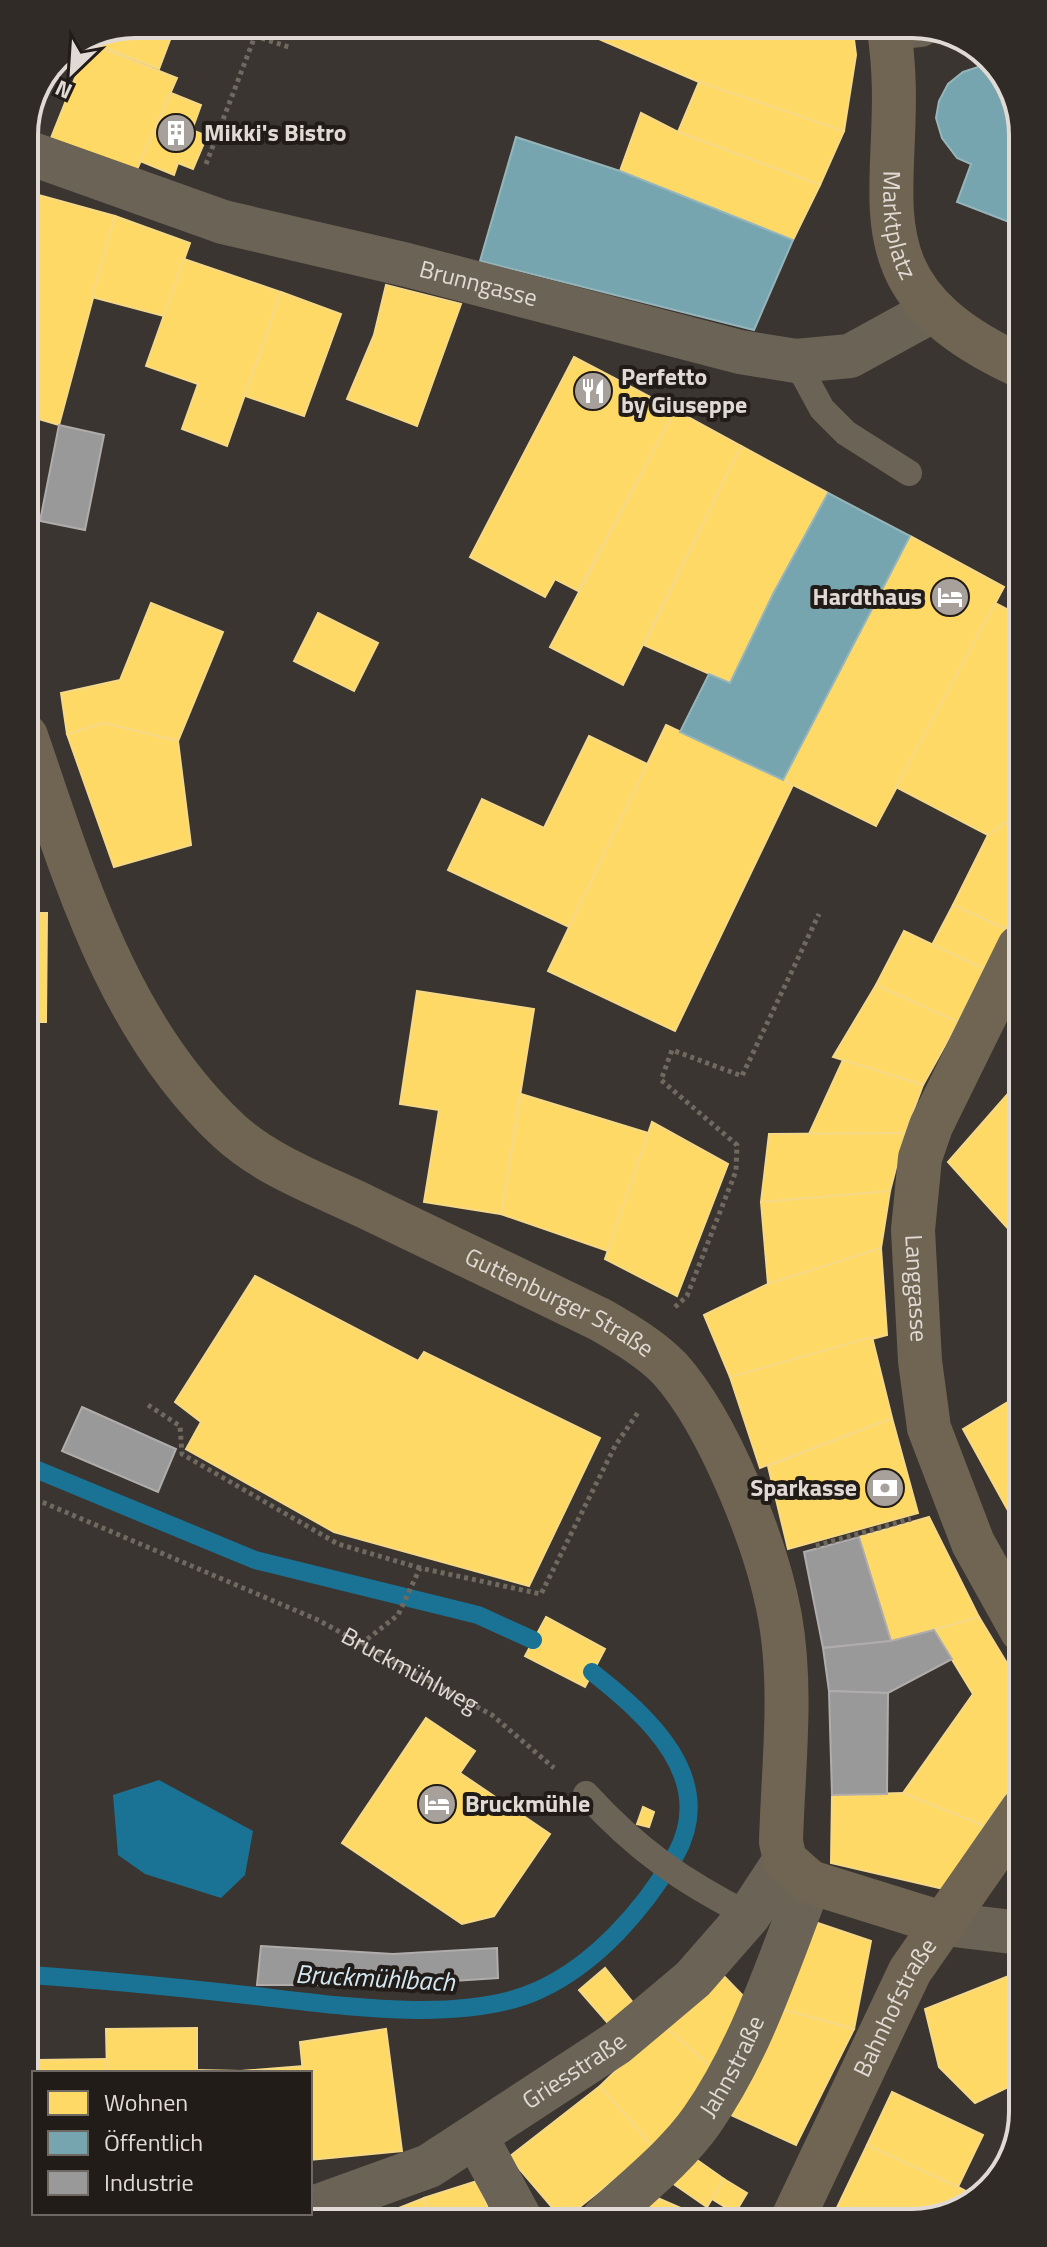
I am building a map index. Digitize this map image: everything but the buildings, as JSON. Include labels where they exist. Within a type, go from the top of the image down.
[{"type":"street","name":"Marktplatz","points":[[898,38],[889,192],[895,234],[914,288],[932,311],[963,337],[1009,360]]},
{"type":"street","name":"Brunngasse","points":[[38,156],[223,222],[407,265],[740,352],[796,361],[850,356],[932,311]]},
{"type":"street","name":"Guttenburger Straße","points":[[38,771],[111,968],[157,1046],[230,1132],[290,1170],[601,1320],[639,1343],[669,1368],[691,1396],[738,1487],[763,1552],[780,1619],[785,1693],[781,1842],[798,1871]]},
{"type":"street","name":"Langgasse","points":[[1009,967],[931,1126],[915,1187],[913,1230],[920,1361],[929,1428],[973,1543],[1009,1608]]},
{"type":"street","name":"Bahnhofstraße","points":[[797,2209],[903,1984],[1009,1829]]},
{"type":"street","name":"Griesstraße","points":[[312,2208],[429,2166],[476,2137],[507,2112],[617,2043],[693,1979],[749,1915],[798,1871]]},
{"type":"street","points":[[798,1871],[945,1924],[1009,1931]]},
{"type":"street","name":"Jahnstraße","points":[[613,2209],[700,2123],[720,2092],[759,2016],[798,1871]]},
{"type":"street","points":[[476,2137],[515,2209]]},
{"type":"lane","points":[[796,361],[822,409],[846,433],[909,473]]},
{"type":"lane","points":[[586,1794],[643,1851],[684,1880],[749,1915]]},
{"type":"path","points":[[188,209],[254,38]]},
{"type":"path","points":[[261,38],[289,47]]},
{"type":"path","points":[[687,1296],[736,1171],[737,1145],[661,1080],[672,1050],[742,1076],[819,914]]},
{"type":"path","points":[[148,1405],[180,1426],[182,1454],[338,1544],[420,1568],[541,1594],[615,1446],[669,1368]]},
{"type":"path","name":"Bruckmühlweg","points":[[38,1500],[318,1620],[492,1715],[586,1794]]},
{"type":"path","points":[[805,1549],[919,1516]]},
{"type":"path","points":[[361,1644],[398,1615],[420,1568]]},
{"type":"water","points":[[159,1780],[253,1831],[245,1875],[221,1898],[145,1874],[118,1855],[113,1795]]},
{"type":"waterway","name":"Bruckmühlbach","points":[[38,1470],[255,1560],[478,1615],[533,1640]]},
{"type":"waterway","name":"Bruckmühlbach","points":[[38,1976],[355,2007],[434,2010],[507,2001],[560,1979],[599,1950],[649,1896],[675,1856],[686,1828],[688,1801],[683,1776],[671,1752],[635,1708],[592,1672]]},
{"type":"place","name":"Mikki's Bistro","points":[[176,133]]},
{"type":"place","name":"Perfetto by Giuseppe","points":[[593,391]]},
{"type":"place","name":"Hardthaus","points":[[950,597]]},
{"type":"place","name":"Sparkasse","points":[[885,1488]]},
{"type":"place","name":"Bruckmühle","points":[[437,1804]]}]
